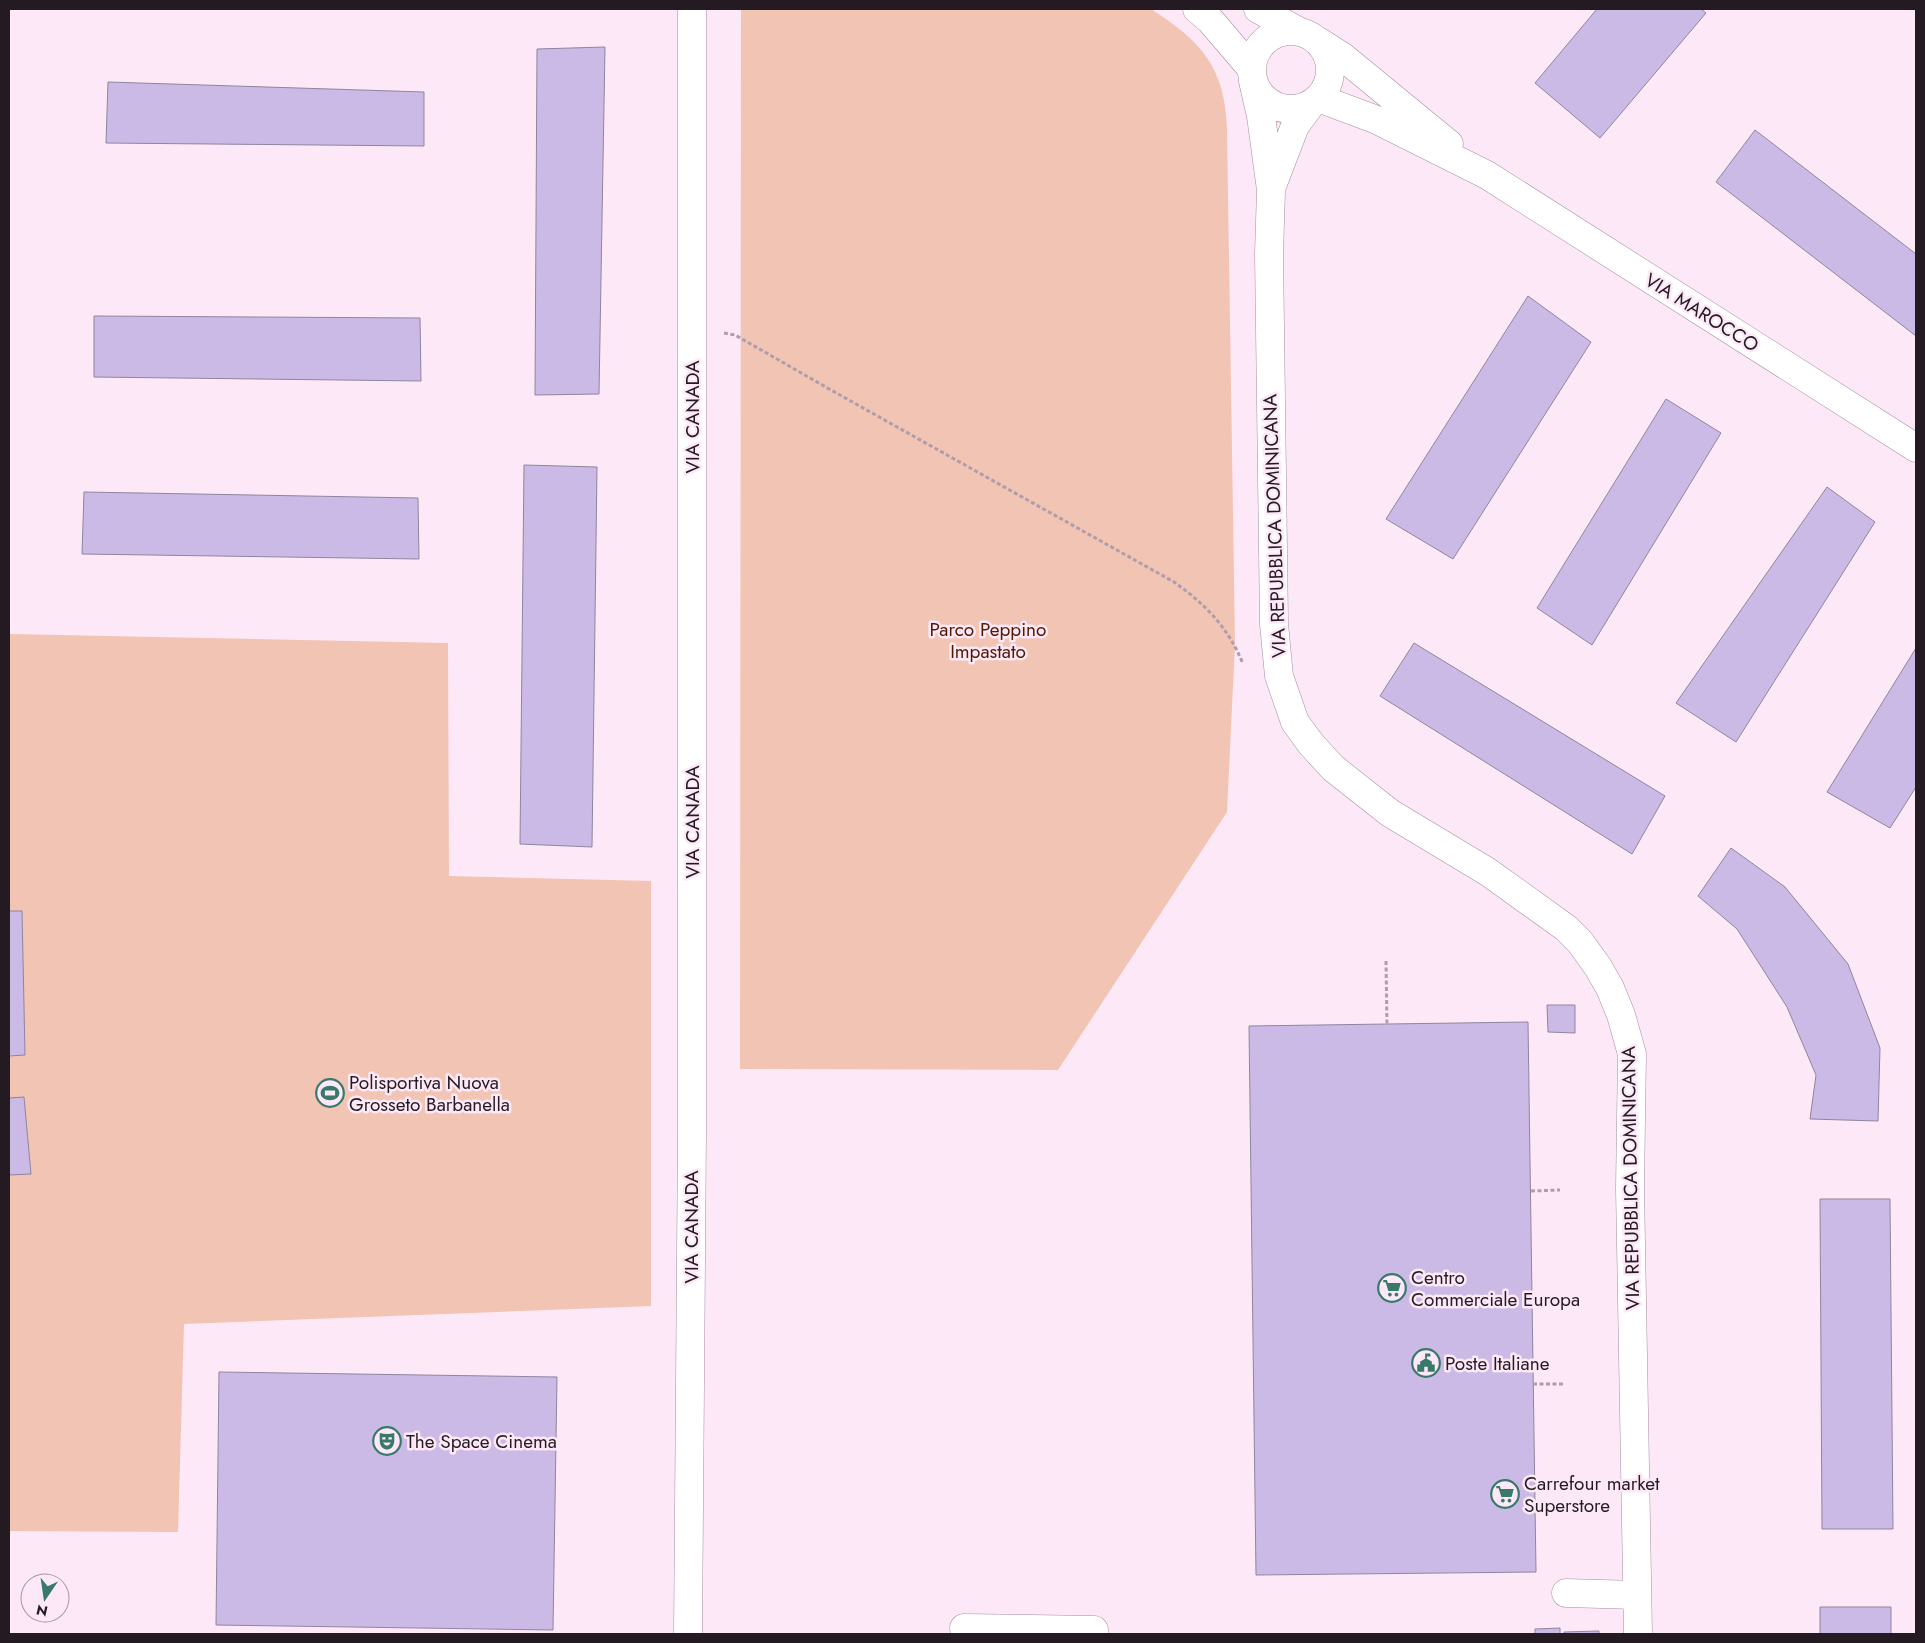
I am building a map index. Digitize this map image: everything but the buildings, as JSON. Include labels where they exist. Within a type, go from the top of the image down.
[{"type":"street","name":"VIA CANADA","points":[[688,1634],[692,1142],[692,9]]},
{"type":"street","points":[[1197,9],[1210,20],[1252,75],[1258,92],[1267,101],[1278,106],[1289,109],[1301,108],[1315,100],[1327,84],[1330,67],[1323,46],[1307,35],[1277,32],[1259,46],[1254,57],[1252,75]]},
{"type":"street","name":"VIA MAROCCO","points":[[1258,9],[1307,35],[1343,58],[1393,97],[1487,176]]},
{"type":"street","name":"VIA REPUBBLICA DOMINICANA","points":[[1252,75],[1261,116],[1271,190],[1269,254],[1274,624],[1279,676],[1295,722],[1311,744],[1333,768],[1390,813],[1488,872],[1566,928],[1580,942],[1610,988],[1621,1015],[1632,1054],[1630,1188],[1638,1634]]},
{"type":"street","name":"VIA REPUBBLICA DOMINICANA","points":[[1271,190],[1295,126],[1315,100]]},
{"type":"street","name":"VIA MAROCCO","points":[[1315,100],[1377,120],[1487,176],[1916,448]]},
{"type":"street","points":[[1566,1593],[1637,1595]]},
{"type":"street","points":[[964,1628],[1094,1630],[1094,1634]]},
{"type":"path","points":[[692,327],[735,335],[1174,582],[1202,602],[1221,624],[1235,644],[1244,666]]},
{"type":"path","points":[[1386,961],[1387,1024]]},
{"type":"path","points":[[1531,1191],[1560,1190]]},
{"type":"path","points":[[1533,1384],[1563,1384]]},
{"type":"green space","name":"Parco Peppino Impastato","points":[[741,9],[1151,9],[1184,33],[1196,45],[1207,58],[1215,72],[1221,89],[1227,129],[1235,644],[1227,812],[1058,1070],[740,1069]]},
{"type":"green space","name":"Polisportiva Nuova Grosseto Barbanella","points":[[9,634],[448,643],[449,876],[651,881],[651,1306],[184,1324],[178,1532],[9,1531]]},
{"type":"place","name":"Polisportiva Nuova Grosseto Barbanella","points":[[330,1093]]},
{"type":"place","name":"Centro Commerciale Europa","points":[[1392,1288]]},
{"type":"place","name":"Poste Italiane","points":[[1426,1363]]},
{"type":"place","name":"The Space Cinema","points":[[387,1441]]},
{"type":"place","name":"Carrefour market Superstore","points":[[1505,1494]]}]
